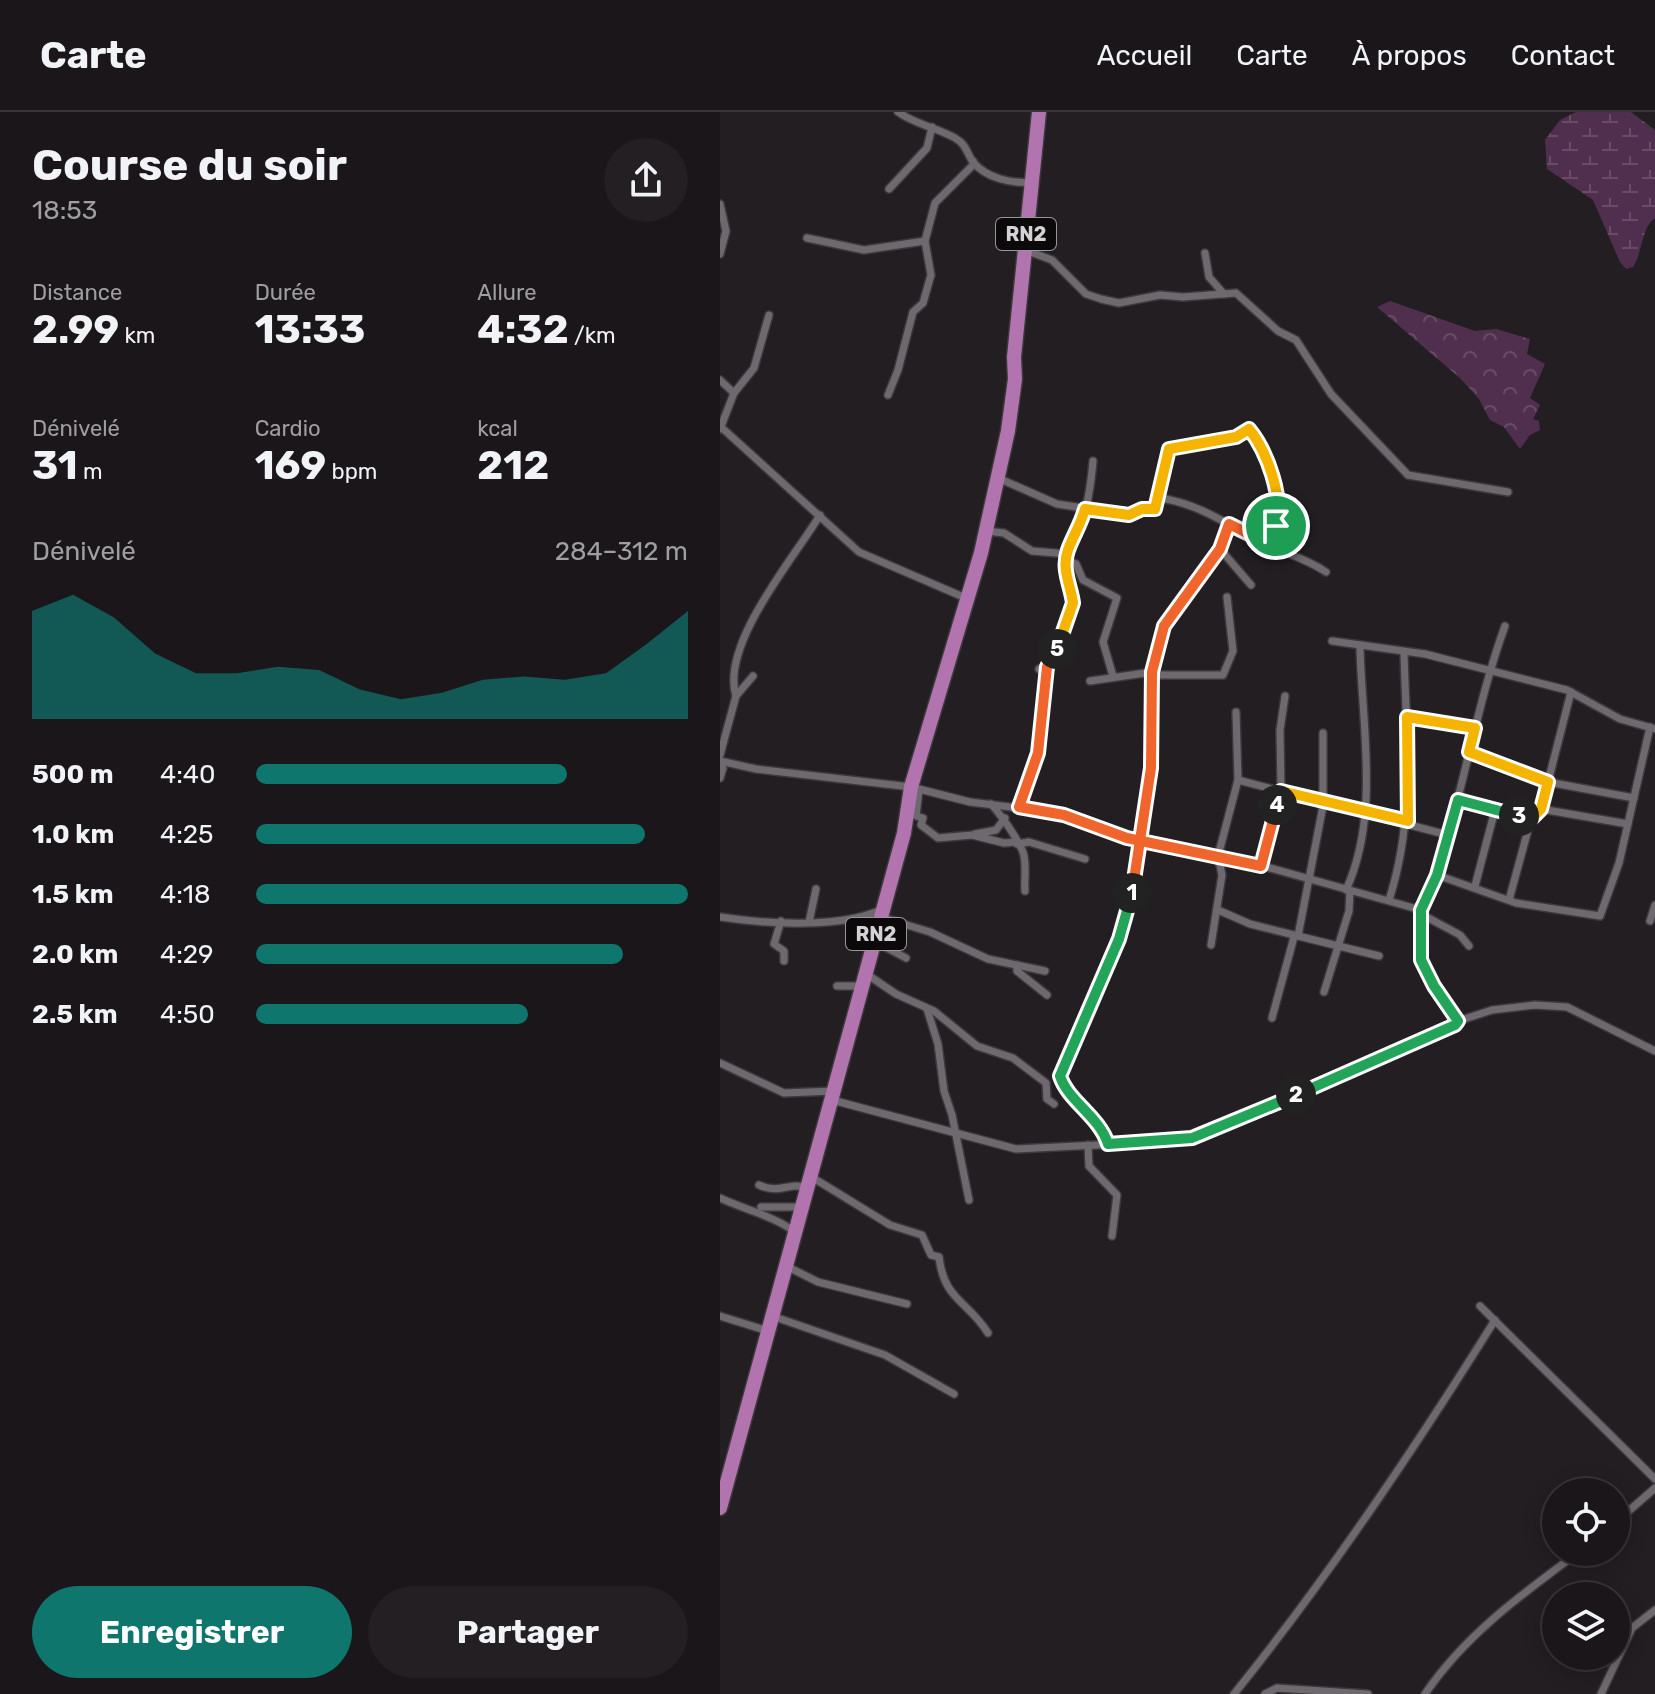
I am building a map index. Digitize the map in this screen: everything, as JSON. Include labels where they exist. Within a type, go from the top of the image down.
[{"type":"highway","name":"RN2","points":[[720,1508],[986,531],[1015,379],[1038,112]]},
{"type":"street","points":[[898,112],[913,123],[932,127],[965,143],[973,161],[1011,184],[1031,182]]},
{"type":"street","points":[[889,189],[927,148],[932,127]]},
{"type":"street","points":[[888,395],[913,312],[923,303],[931,275],[925,241],[935,203],[973,161]]},
{"type":"street","points":[[720,204],[726,231],[720,254]]},
{"type":"street","points":[[807,238],[864,250],[925,241]]},
{"type":"street","points":[[1025,250],[1052,260],[1086,294],[1119,303],[1160,295],[1183,297],[1236,293],[1278,331],[1296,340],[1331,394],[1408,475],[1508,492]]},
{"type":"street","points":[[1205,253],[1209,277],[1224,294]]},
{"type":"street","points":[[769,315],[754,368],[734,393],[720,429],[859,552],[968,599]]},
{"type":"street","points":[[720,380],[734,393]]},
{"type":"street","points":[[998,478],[1057,504],[1129,515],[1142,509],[1155,509],[1169,449],[1236,437],[1249,429],[1261,446],[1270,474],[1283,551]]},
{"type":"street","points":[[1019,807],[1040,745],[1043,670],[1065,633],[1073,603],[1068,590],[1071,580],[1067,557],[1089,503],[1093,461]]},
{"type":"street","points":[[1160,498],[1198,506],[1326,572]]},
{"type":"street","points":[[720,755],[736,696],[734,675],[748,628],[775,579],[801,548],[820,515]]},
{"type":"street","points":[[1108,1144],[1091,1113],[1063,1086],[1060,1076],[1119,939],[1137,878],[1151,768],[1152,673],[1164,626],[1220,549],[1229,524]]},
{"type":"street","points":[[986,531],[1004,533],[1032,551],[1067,557],[1076,564],[1083,580],[1117,598],[1103,642],[1113,676]]},
{"type":"street","points":[[1220,549],[1251,585]]},
{"type":"street","points":[[1090,681],[1152,673],[1223,675],[1233,651],[1227,597]]},
{"type":"street","points":[[1458,1021],[1421,960],[1421,912],[1437,875],[1489,669],[1505,626]]},
{"type":"street","points":[[1332,641],[1489,669],[1571,692],[1620,719],[1652,728],[1628,824],[1600,916],[1583,916],[1509,900],[1437,875]]},
{"type":"street","points":[[1324,992],[1349,911],[1348,890],[1358,865],[1364,812],[1366,750],[1360,648]]},
{"type":"street","points":[[1389,900],[1408,821],[1404,652]]},
{"type":"street","points":[[736,696],[753,676]]},
{"type":"street","points":[[1509,900],[1531,819],[1541,809],[1571,692]]},
{"type":"street","points":[[1261,866],[1281,791],[1280,730],[1285,696]]},
{"type":"street","points":[[1211,945],[1222,875],[1218,856],[1238,780],[1236,712]]},
{"type":"street","points":[[1407,717],[1475,728]]},
{"type":"street","points":[[1272,1018],[1311,879],[1323,801],[1323,733]]},
{"type":"street","points":[[1469,752],[1548,782],[1634,798]]},
{"type":"street","points":[[720,762],[915,789],[1064,815],[1127,838],[1140,838],[1261,866],[1389,900],[1421,912],[1460,935],[1469,946]]},
{"type":"street","points":[[720,762],[723,768],[720,778]]},
{"type":"street","points":[[1238,780],[1408,821],[1448,835]]},
{"type":"street","points":[[915,789],[916,816],[923,818],[921,825],[938,838],[996,830],[1005,818]]},
{"type":"street","points":[[1458,800],[1531,819]]},
{"type":"street","points":[[991,804],[1005,818],[1024,855],[1025,891]]},
{"type":"street","points":[[1541,809],[1628,824]]},
{"type":"street","points":[[1475,886],[1495,810]]},
{"type":"street","points":[[973,835],[1004,843],[1029,842],[1085,859]]},
{"type":"street","points":[[809,922],[816,889]]},
{"type":"street","points":[[1650,921],[1655,905]]},
{"type":"street","points":[[1218,910],[1296,936],[1379,956]]},
{"type":"street","points":[[720,917],[809,922],[882,913],[988,959],[1045,971]]},
{"type":"street","points":[[781,921],[774,944],[784,951],[784,961]]},
{"type":"street","points":[[874,941],[906,958]]},
{"type":"street","points":[[1017,965],[1017,971],[1047,995]]},
{"type":"street","points":[[837,986],[864,979],[927,1009],[953,1024],[977,1046],[1013,1058],[1031,1070],[1046,1083],[1047,1099],[1054,1104]]},
{"type":"street","points":[[720,1063],[784,1093],[833,1096],[955,1131],[998,1147],[1016,1149],[1179,1141],[1213,1132],[1405,1050],[1458,1021],[1510,1007],[1567,1007],[1655,1051]]},
{"type":"street","points":[[927,1009],[938,1044],[938,1063],[969,1200]]},
{"type":"street","points":[[1088,1145],[1089,1166],[1117,1195],[1112,1236]]},
{"type":"street","points":[[759,1185],[774,1191],[808,1182],[890,1225],[922,1235],[931,1255],[939,1257],[948,1290],[973,1310],[988,1333]]},
{"type":"street","points":[[720,1198],[738,1208],[785,1224],[795,1232]]},
{"type":"street","points":[[761,1207],[801,1207]]},
{"type":"street","points":[[786,1266],[818,1282],[907,1304]]},
{"type":"street","points":[[1480,1306],[1655,1479]]},
{"type":"street","points":[[720,1316],[768,1331]]},
{"type":"street","points":[[772,1316],[885,1355],[954,1394]]},
{"type":"street","points":[[1234,1694],[1308,1602],[1377,1505],[1495,1320]]},
{"type":"street","points":[[1630,1510],[1655,1488]]},
{"type":"street","points":[[1425,1694],[1444,1666],[1505,1607],[1560,1566]]},
{"type":"street","points":[[1601,1694],[1632,1628],[1655,1610]]},
{"type":"street","points":[[1265,1694],[1277,1688],[1368,1694]]},
{"type":"green space","points":[[1576,112],[1631,112],[1655,130],[1655,218],[1647,228],[1633,267],[1626,269],[1620,262],[1593,200],[1547,169],[1545,140],[1560,120]]},
{"type":"green space","points":[[1390,301],[1475,331],[1496,329],[1530,339],[1527,354],[1545,364],[1530,398],[1540,405],[1533,419],[1539,421],[1540,430],[1530,435],[1520,449],[1504,427],[1490,420],[1479,399],[1461,379],[1377,307]]},
{"type":"route","points":[[1276,526],[1278,513],[1270,474],[1257,439],[1249,429],[1236,437],[1183,449],[1169,449],[1155,509],[1142,509],[1129,515],[1085,509],[1074,543],[1069,547],[1066,566],[1071,580],[1068,590],[1071,591],[1073,603],[1061,643],[1049,658],[1043,688],[1040,745],[1019,807],[1064,815],[1127,838],[1140,838],[1261,866],[1281,791],[1408,821],[1407,717],[1475,728],[1469,752],[1548,782],[1541,809],[1531,819],[1458,800],[1437,875],[1421,910],[1421,960],[1458,1021],[1455,1025],[1405,1050],[1213,1132],[1179,1141],[1108,1144],[1091,1113],[1063,1086],[1060,1076],[1119,939],[1137,878],[1136,865],[1140,838],[1140,823],[1151,768],[1152,672],[1164,626],[1220,549],[1229,524],[1283,551],[1281,529],[1276,526]]}]
